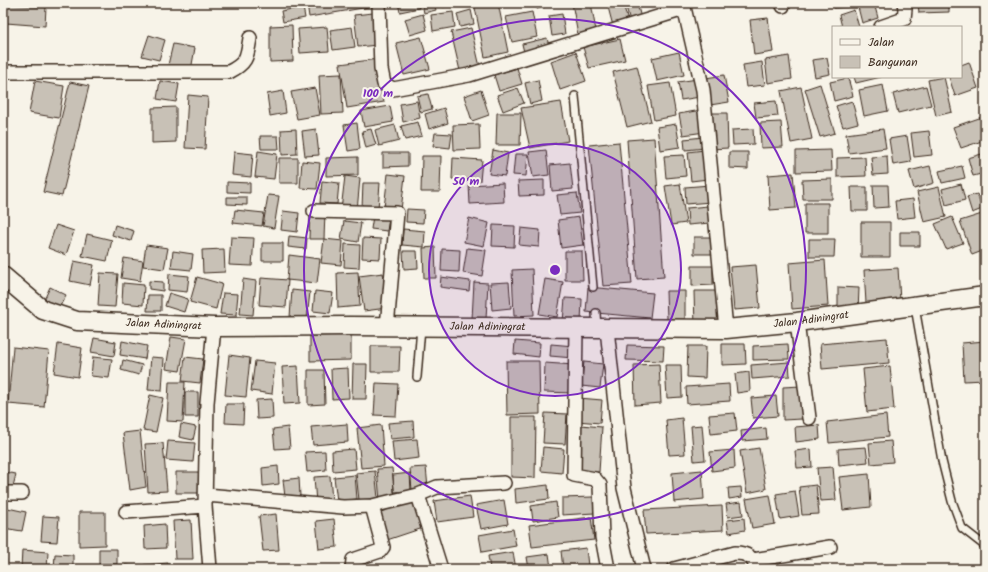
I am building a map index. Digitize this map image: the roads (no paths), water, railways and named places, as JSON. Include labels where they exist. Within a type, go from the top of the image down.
[{"type":"street","points":[[379,3],[381,69],[384,84],[393,89],[469,75],[683,6],[703,90],[726,329]]},
{"type":"street","points":[[884,26],[904,19],[904,3]]},
{"type":"street","points":[[3,72],[229,72],[238,68],[247,59],[250,38]]},
{"type":"street","points":[[314,211],[397,213],[387,326]]},
{"type":"street","name":"Jalan Adiningrat","points":[[3,276],[43,310],[62,318],[77,321],[214,328],[387,326],[576,328],[600,324],[726,329],[797,322],[985,296]]},
{"type":"street","points":[[797,322],[809,418]]},
{"type":"street","points":[[600,324],[624,488],[644,569]]},
{"type":"street","points":[[210,569],[206,500],[207,403],[214,328]]},
{"type":"street","points":[[576,328],[574,475],[595,479],[600,485],[602,538],[608,569]]},
{"type":"street","points":[[126,512],[206,500],[343,507],[372,506],[418,495],[437,487],[504,483]]},
{"type":"street","points":[[3,493],[22,493]]},
{"type":"street","points":[[418,495],[441,569]]},
{"type":"street","points":[[352,569],[353,560],[380,551],[383,548],[372,506]]},
{"type":"street","points":[[674,569],[735,553],[742,553],[750,556],[755,564],[830,547]]},
{"type":"lane","points":[[575,96],[593,288]]},
{"type":"lane","points":[[915,306],[942,461],[952,501],[962,528],[985,546]]},
{"type":"lane","points":[[416,378],[421,327]]}]
